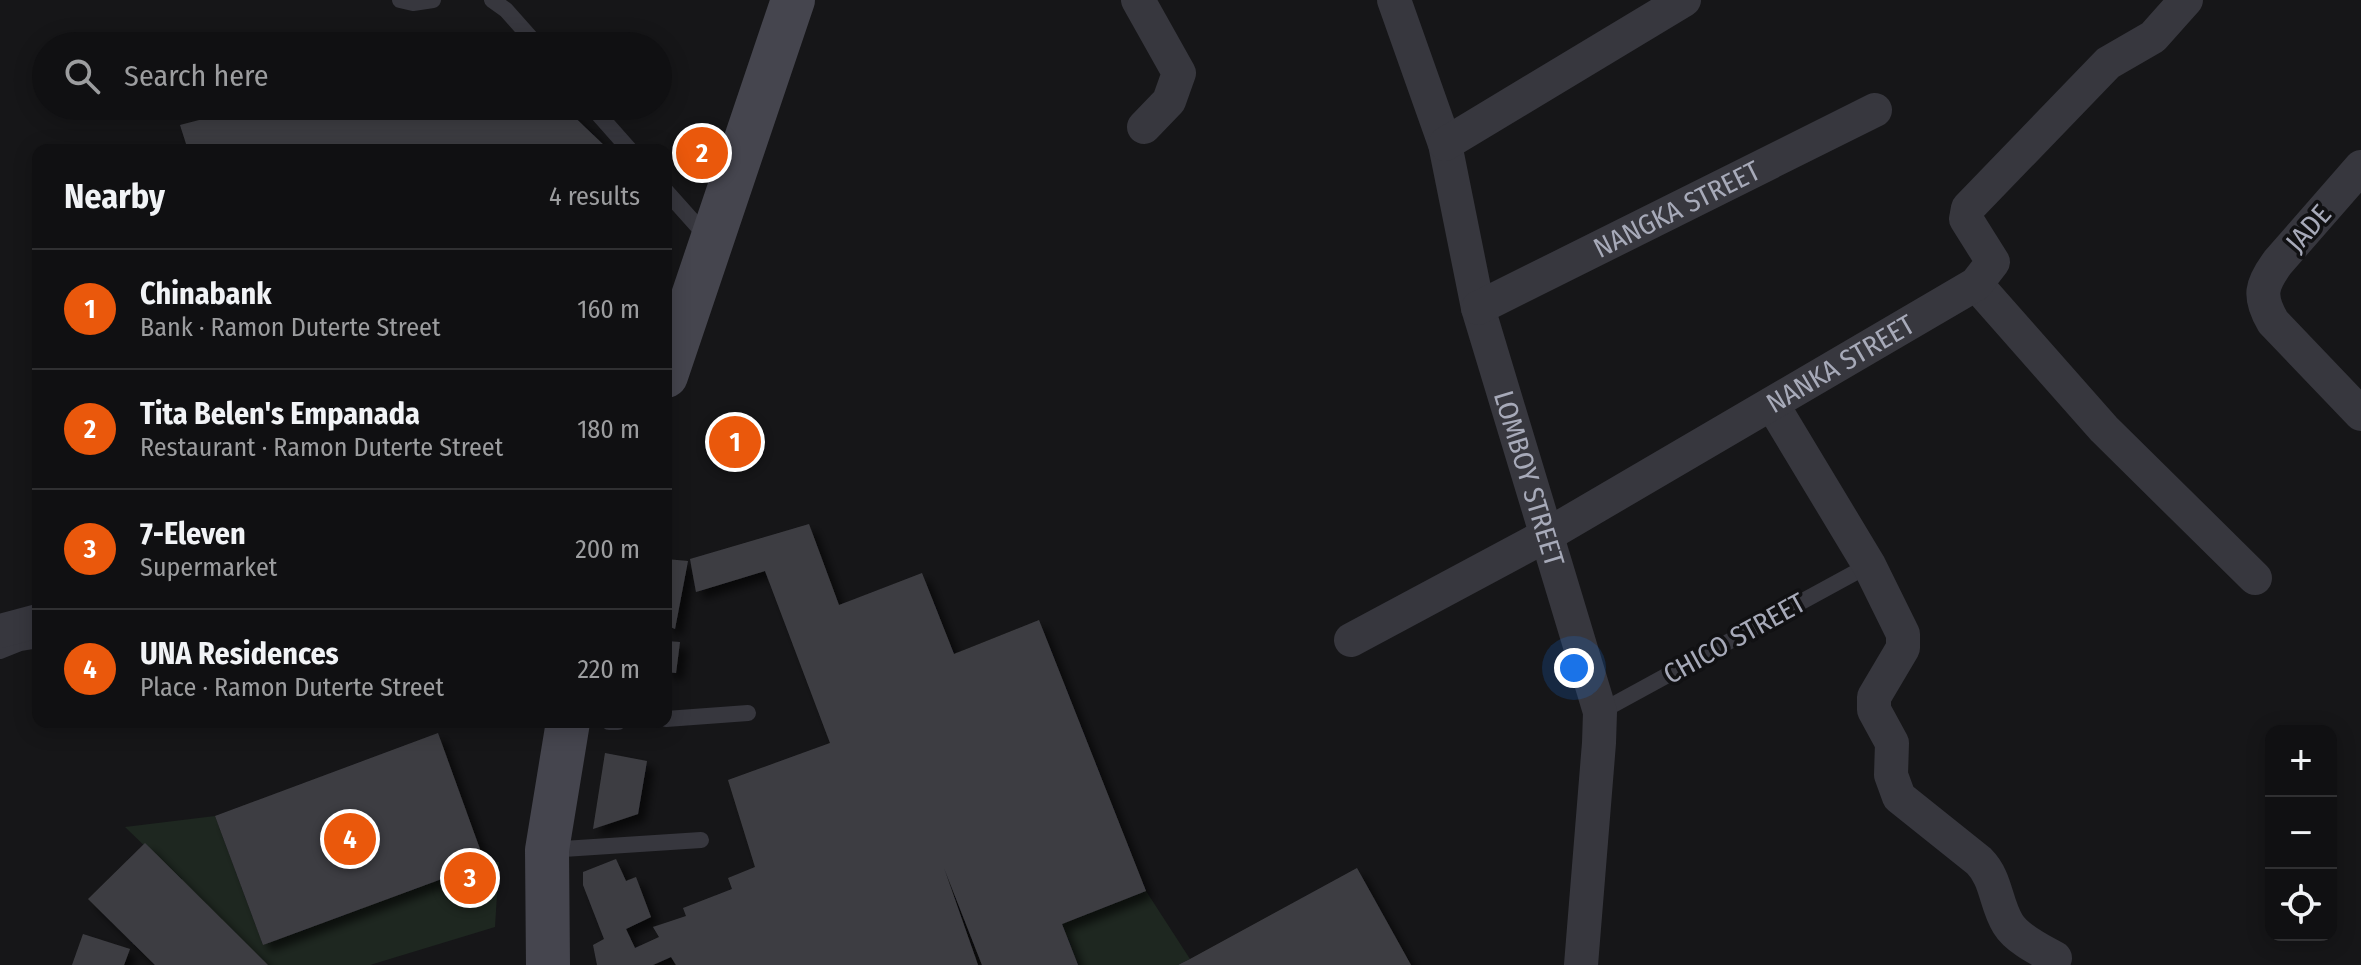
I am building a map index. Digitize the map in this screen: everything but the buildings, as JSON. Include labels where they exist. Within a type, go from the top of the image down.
[{"type":"main road","points":[[672,341],[677,312],[712,242],[793,0]]},
{"type":"main road","points":[[548,965],[547,850],[567,728]]},
{"type":"street","points":[[1138,0],[1179,73],[1169,101],[1144,127]]},
{"type":"street","name":"LOMBOY STREET","points":[[1394,0],[1445,144],[1478,308],[1600,712],[1581,965]]},
{"type":"street","points":[[1445,144],[1684,0]]},
{"type":"street","points":[[2186,0],[2153,37],[2108,63],[1968,208],[1966,219],[1993,262],[1976,284],[2104,429],[2255,578]]},
{"type":"street","name":"NANGKA STREET","points":[[1478,308],[1875,110]]},
{"type":"street","name":"JADE","points":[[2355,394],[2273,322],[2265,308],[2262,293],[2267,278],[2278,262],[2361,167]]},
{"type":"street","name":"NANKA STREET","points":[[1351,640],[1547,535],[1976,284]]},
{"type":"street","points":[[1772,404],[1869,565],[1903,634],[1903,648],[1874,697],[1874,710],[1892,743],[1891,775],[1899,797],[1990,872],[2008,926],[2055,958]]},
{"type":"street","points":[[0,631],[32,623]]},
{"type":"lane","points":[[400,0],[413,3],[433,0]]},
{"type":"lane","points":[[492,0],[506,10],[526,32]]},
{"type":"lane","points":[[603,120],[625,144]]},
{"type":"lane","points":[[672,198],[712,242]]},
{"type":"lane","name":"CHICO STREET","points":[[1600,712],[1869,565]]},
{"type":"lane","points":[[0,651],[32,641]]},
{"type":"lane","points":[[672,719],[748,713]]},
{"type":"lane","points":[[547,850],[701,840]]},
{"type":"shaded area","points":[[215,816],[263,945],[485,863],[499,862],[495,927],[370,965],[268,965],[125,827]]},
{"type":"shaded area","points":[[1146,891],[1190,959],[1178,965],[1078,965],[1062,924]]},
{"type":"place","name":"Tita Belen's Empanada","points":[[702,153]]},
{"type":"place","name":"Chinabank","points":[[735,442]]},
{"type":"place","name":"UNA Residences","points":[[350,839]]},
{"type":"place","name":"7-Eleven","points":[[470,878]]}]
